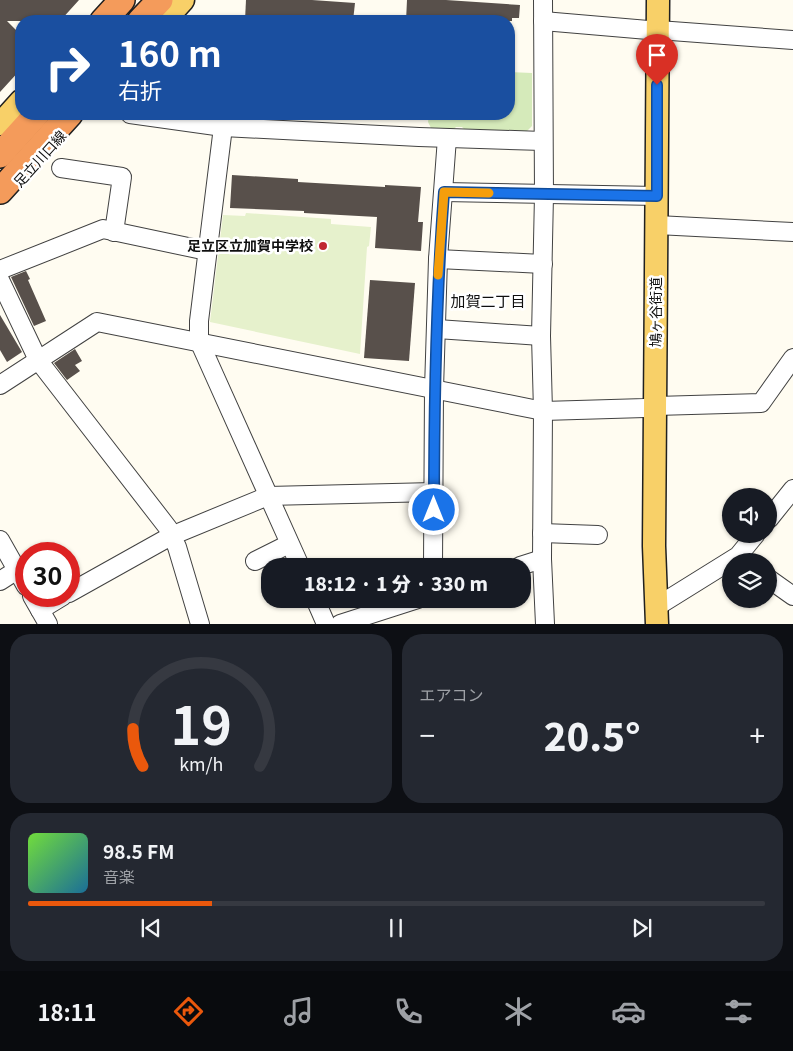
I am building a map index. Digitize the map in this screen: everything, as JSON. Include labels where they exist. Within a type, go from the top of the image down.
[{"type":"highway","points":[[135,13],[160,0]]},
{"type":"highway","points":[[135,13],[172,0]]},
{"type":"highway","points":[[0,137],[15,120]]},
{"type":"highway","points":[[0,155],[32,120]]},
{"type":"highway","points":[[0,175],[50,120]]},
{"type":"highway","points":[[0,191],[65,120]]},
{"type":"main road","points":[[135,13],[183,0]]},
{"type":"main road","name":"鳩ヶ谷街道","points":[[656,615],[654,546],[658,0]]},
{"type":"main road","points":[[0,124],[15,108]]},
{"type":"main road","name":"足立川口線","points":[[0,204],[75,120]]},
{"type":"street","points":[[542,0],[544,194],[541,336],[543,411],[542,559],[546,624]]},
{"type":"street","points":[[543,21],[793,40]]},
{"type":"street","points":[[176,120],[223,126],[543,141]]},
{"type":"street","points":[[223,126],[207,251],[199,342],[296,558]]},
{"type":"street","points":[[433,558],[434,389],[438,260],[447,138]]},
{"type":"street","points":[[61,168],[122,177],[114,232]]},
{"type":"street","points":[[444,192],[657,196]]},
{"type":"street","points":[[657,225],[793,232]]},
{"type":"street","points":[[0,270],[103,229],[207,251]]},
{"type":"street","points":[[438,260],[543,264]]},
{"type":"street","points":[[0,280],[38,360],[168,528],[177,547],[200,624]]},
{"type":"street","points":[[0,385],[97,322],[543,411],[761,403],[793,358]]},
{"type":"street","points":[[437,329],[541,336]]},
{"type":"street","points":[[777,509],[793,489]]},
{"type":"street","points":[[80,587],[171,536],[268,496],[434,492]]},
{"type":"street","points":[[542,533],[598,534]]},
{"type":"street","points":[[0,540],[15,566]]},
{"type":"street","points":[[255,561],[289,544]]},
{"type":"street","points":[[531,562],[542,559]]},
{"type":"street","points":[[0,581],[15,571]]},
{"type":"street","points":[[656,615],[722,572]]},
{"type":"street","points":[[777,585],[793,596]]},
{"type":"street","points":[[319,608],[326,624]]},
{"type":"street","points":[[340,624],[390,608]]},
{"type":"green space","points":[[515,72],[532,73],[532,126],[526,132],[465,130],[462,127],[454,129],[431,128],[428,120],[515,120]]},
{"type":"green space","points":[[246,213],[331,219],[331,224],[371,227],[369,246],[367,247],[360,354],[210,322],[223,215],[245,216]]},
{"type":"building","points":[[0,0],[79,0],[65,15],[15,15],[15,21],[7,21],[15,29],[15,76],[0,92]]},
{"type":"building","points":[[246,0],[312,0],[355,3],[354,15],[245,15]]},
{"type":"building","points":[[407,0],[446,0],[520,5],[519,18],[515,18],[515,15],[406,15]]},
{"type":"building","points":[[232,175],[298,179],[298,182],[421,187],[418,222],[423,222],[421,251],[375,248],[377,217],[304,213],[304,211],[230,208]]},
{"type":"building","points":[[26,271],[46,321],[34,326],[11,277]]},
{"type":"building","points":[[370,280],[415,283],[409,361],[364,358]]},
{"type":"building","points":[[0,315],[22,352],[7,362],[0,350]]},
{"type":"building","points":[[75,349],[82,361],[75,365],[80,371],[67,380],[54,363]]},
{"type":"slow traffic","points":[[438,275],[444,192],[489,193]]},
{"type":"place","name":"足立区立加賀中学校","points":[[323,246]]},
{"type":"district","name":"加賀二丁目","points":[[488,302]]},
{"type":"route","points":[[434,510],[434,389],[438,260],[444,192],[657,196],[657,85]]}]
